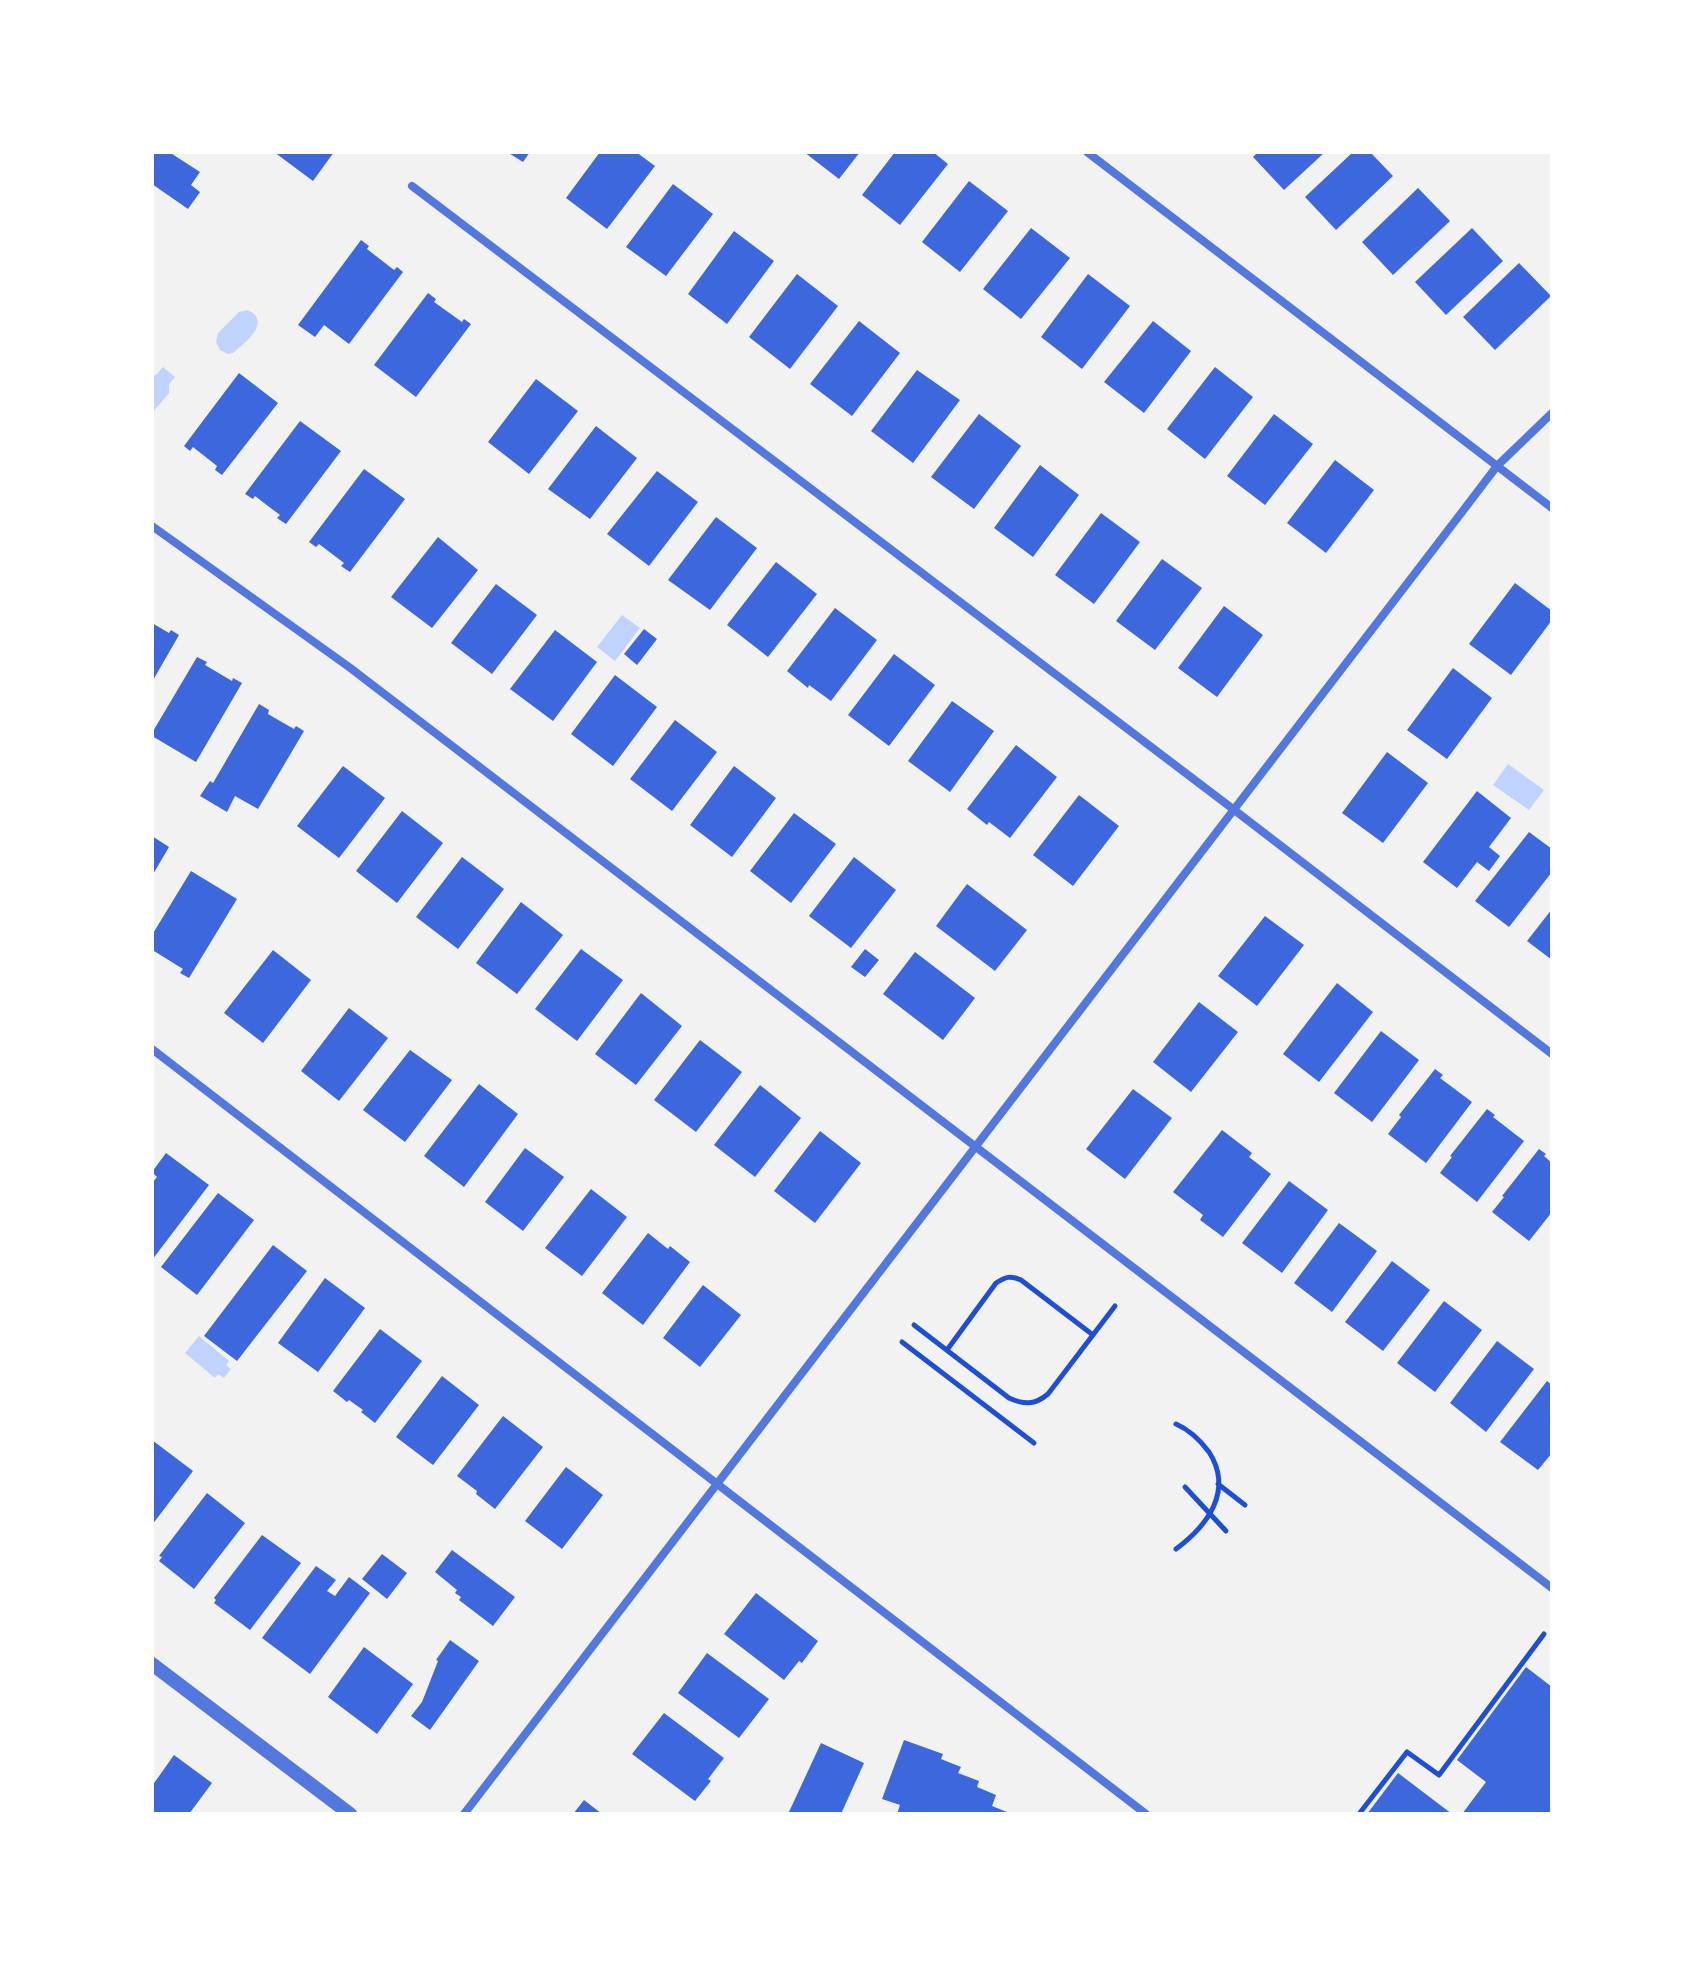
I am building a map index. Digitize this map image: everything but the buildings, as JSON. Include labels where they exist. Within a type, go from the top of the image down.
[{"type":"street","points":[[1087,152],[1552,508]]},
{"type":"street","points":[[412,186],[1552,1054]]},
{"type":"street","points":[[464,1814],[1497,466],[1552,413]]},
{"type":"street","points":[[152,526],[349,667],[1552,1588]]},
{"type":"street","points":[[152,1049],[1146,1814]]},
{"type":"street","points":[[152,1664],[350,1814]]},
{"type":"path","points":[[947,1350],[996,1283],[1008,1277],[1021,1280],[1093,1335]]},
{"type":"path","points":[[914,1325],[1009,1398],[1025,1404],[1035,1403],[1048,1394],[1115,1306]]},
{"type":"path","points":[[902,1342],[1034,1443]]},
{"type":"path","points":[[1176,1424],[1191,1432],[1207,1449],[1214,1460],[1219,1491],[1204,1524],[1176,1549]]},
{"type":"path","points":[[1218,1484],[1245,1505]]},
{"type":"path","points":[[1185,1487],[1226,1531]]},
{"type":"path","points":[[1359,1814],[1407,1752],[1439,1775],[1544,1634]]},
{"type":"water","points":[[248,310],[258,320],[254,332],[233,353],[220,350],[216,342],[218,333],[239,312]]},
{"type":"water","points":[[163,367],[175,377],[169,384],[169,393],[152,413],[152,376]]},
{"type":"water","points":[[622,615],[640,628],[615,661],[597,647]]},
{"type":"water","points":[[1508,764],[1544,790],[1529,810],[1493,785]]},
{"type":"water","points":[[199,1336],[229,1361],[226,1365],[231,1369],[224,1378],[218,1374],[215,1378],[185,1353]]}]
